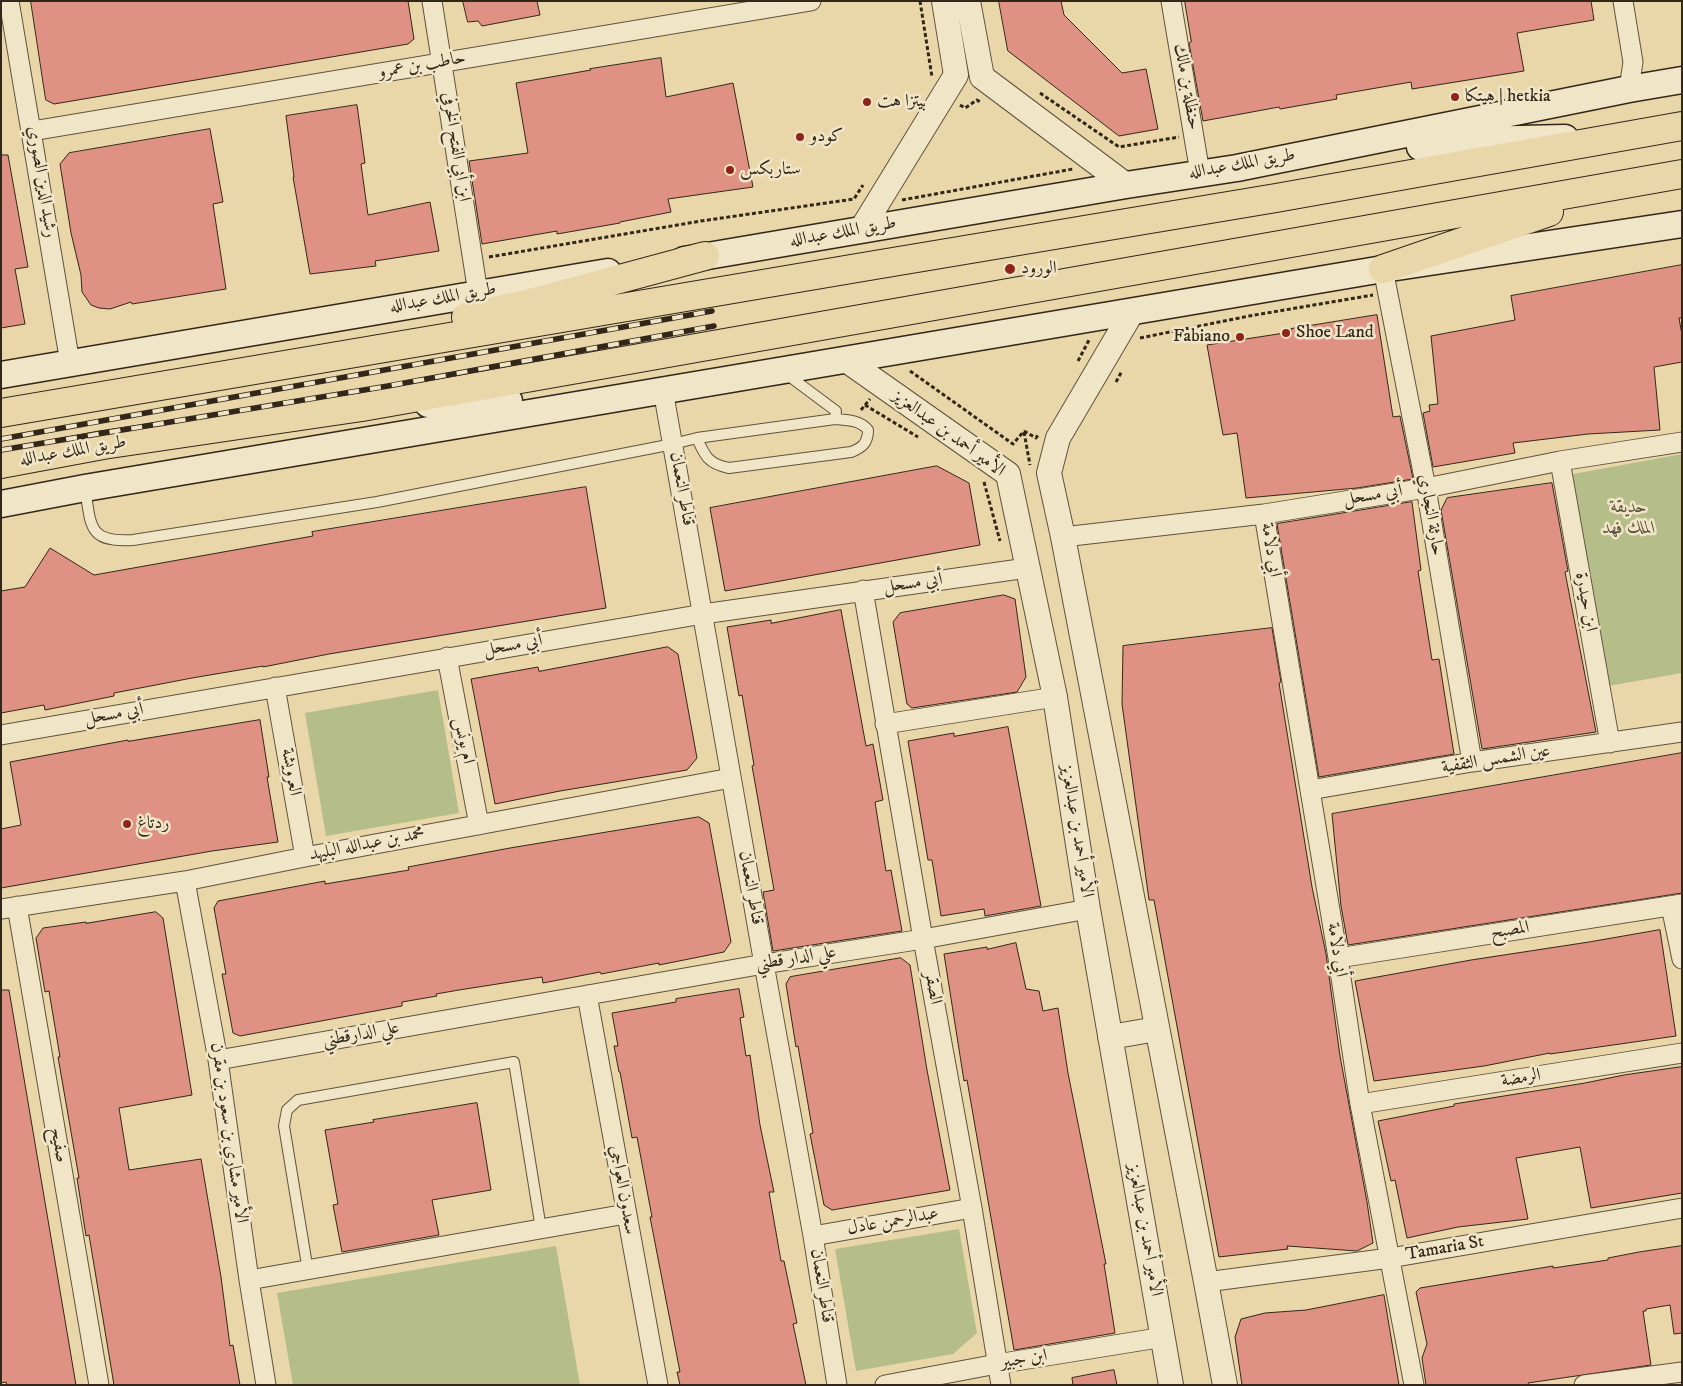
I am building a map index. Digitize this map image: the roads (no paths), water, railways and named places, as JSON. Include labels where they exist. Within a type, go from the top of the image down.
[{"type":"highway","name":"طريق الملك عبدالله","points":[[1,414],[853,268],[1276,198],[1682,126]]},
{"type":"highway","name":"طريق الملك عبدالله","points":[[1,464],[103,445],[362,407],[1682,175]]},
{"type":"highway","points":[[1385,281],[1543,213],[1682,175]]},
{"type":"highway","points":[[339,356],[407,329],[527,304],[705,256]]},
{"type":"main road","name":"طريق الملك عبدالله","points":[[1,374],[1126,184],[1237,168],[1682,80]]},
{"type":"main road","points":[[1237,168],[1478,140],[1614,138]]},
{"type":"main road","points":[[1,504],[615,397],[1132,312],[1385,281],[1682,224]]},
{"type":"main road","points":[[362,407],[615,397]]},
{"type":"street","name":"رشيد الدين الصوري","points":[[10,1],[70,363]]},
{"type":"street","name":"ابن أبي الفتح الخرفي","points":[[432,1],[478,293]]},
{"type":"street","name":"حاطب بن عمرو","points":[[32,131],[442,62],[722,8],[811,1]]},
{"type":"street","points":[[861,230],[956,75],[944,1]]},
{"type":"street","points":[[968,1],[982,77],[1126,184]]},
{"type":"street","name":"حنظلة بن مالك","points":[[1171,1],[1200,173]]},
{"type":"street","points":[[1623,1],[1633,62],[1629,89]]},
{"type":"street","name":"حارثة النجاري","points":[[1385,281],[1426,488],[1472,762]]},
{"type":"street","points":[[1132,312],[1058,438],[1049,473],[1158,1029],[1225,1385]]},
{"type":"street","name":"الأمير أحمد بن عبدالعزيز","points":[[846,360],[1008,474],[1017,569],[1056,697],[1088,910],[1172,1385]]},
{"type":"street","name":"قناطر النعمان","points":[[664,390],[813,1236],[837,1385]]},
{"type":"street","name":"أبي مسحل","points":[[1063,537],[1264,514],[1426,488],[1560,461],[1682,442]]},
{"type":"street","name":"ابن حيدرة","points":[[1560,461],[1610,743]]},
{"type":"street","name":"أبي دلامة","points":[[1264,514],[1338,958],[1360,1104],[1414,1385]]},
{"type":"street","name":"أبي مسحل","points":[[1,735],[703,614],[1017,569]]},
{"type":"street","name":"الصقر","points":[[863,590],[885,724],[972,1208],[1001,1385]]},
{"type":"street","name":"ام يونس","points":[[447,658],[479,824]]},
{"type":"street","name":"العرويشة","points":[[275,687],[306,857]]},
{"type":"street","points":[[885,724],[1056,697]]},
{"type":"street","name":"عين الشمس الثقفية","points":[[1310,790],[1472,762],[1682,732]]},
{"type":"street","name":"محمد بن عبدالله البليهد","points":[[9,907],[185,881],[479,824],[732,778]]},
{"type":"street","name":"الأمير مشاري بن سعود بن مقرن","points":[[185,881],[218,1060],[266,1385]]},
{"type":"street","points":[[1676,905],[1682,959]]},
{"type":"street","name":"المصبح","points":[[1338,958],[1676,905]]},
{"type":"street","name":"صفيح","points":[[9,907],[99,1385]]},
{"type":"street","name":"علي الدار قطني","points":[[504,1011],[764,964],[1088,910]]},
{"type":"street","name":"سعدون العواجي","points":[[587,995],[658,1385]]},
{"type":"street","name":"علي الدارقطني","points":[[218,1060],[504,1011]]},
{"type":"street","points":[[1110,1038],[1158,1029]]},
{"type":"street","name":"الرمضة","points":[[1360,1104],[1682,1053]]},
{"type":"street","name":"عبدالرحمن عادل","points":[[813,1236],[972,1208]]},
{"type":"street","name":"Tamaria St","points":[[1206,1282],[1390,1258],[1682,1208]]},
{"type":"street","points":[[249,1280],[626,1214]]},
{"type":"street","name":"ابن جبير","points":[[885,1385],[997,1364],[1164,1337]]},
{"type":"street","points":[[1584,1385],[1682,1372]]},
{"type":"lane","points":[[782,371],[836,411],[835,419]]},
{"type":"lane","points":[[85,488],[91,521],[97,533],[104,538],[117,541],[377,502],[698,438],[835,419],[860,423],[868,430],[866,443],[856,450],[730,468],[717,466],[710,460],[698,438]]},
{"type":"lane","points":[[308,1271],[284,1126],[287,1110],[298,1100],[346,1091],[514,1062],[541,1229]]},
{"type":"railway","points":[[1,439],[712,311]]},
{"type":"railway","points":[[1,450],[388,386],[714,326]]},
{"type":"place","name":"هيتكا | hetkia","points":[[1455,97]]},
{"type":"place","name":"بيتزا هت","points":[[867,102]]},
{"type":"place","name":"كودو","points":[[800,137]]},
{"type":"place","name":"ستاربكس","points":[[730,170]]},
{"type":"place","name":"الورود","points":[[1010,269]]},
{"type":"place","name":"Shoe Land","points":[[1286,333]]},
{"type":"place","name":"Fabiano","points":[[1240,337]]},
{"type":"place","name":"ردتاغ","points":[[127,824]]},
{"type":"park label","name":"حديقة الملك فهد","points":[[1629,518]]}]
